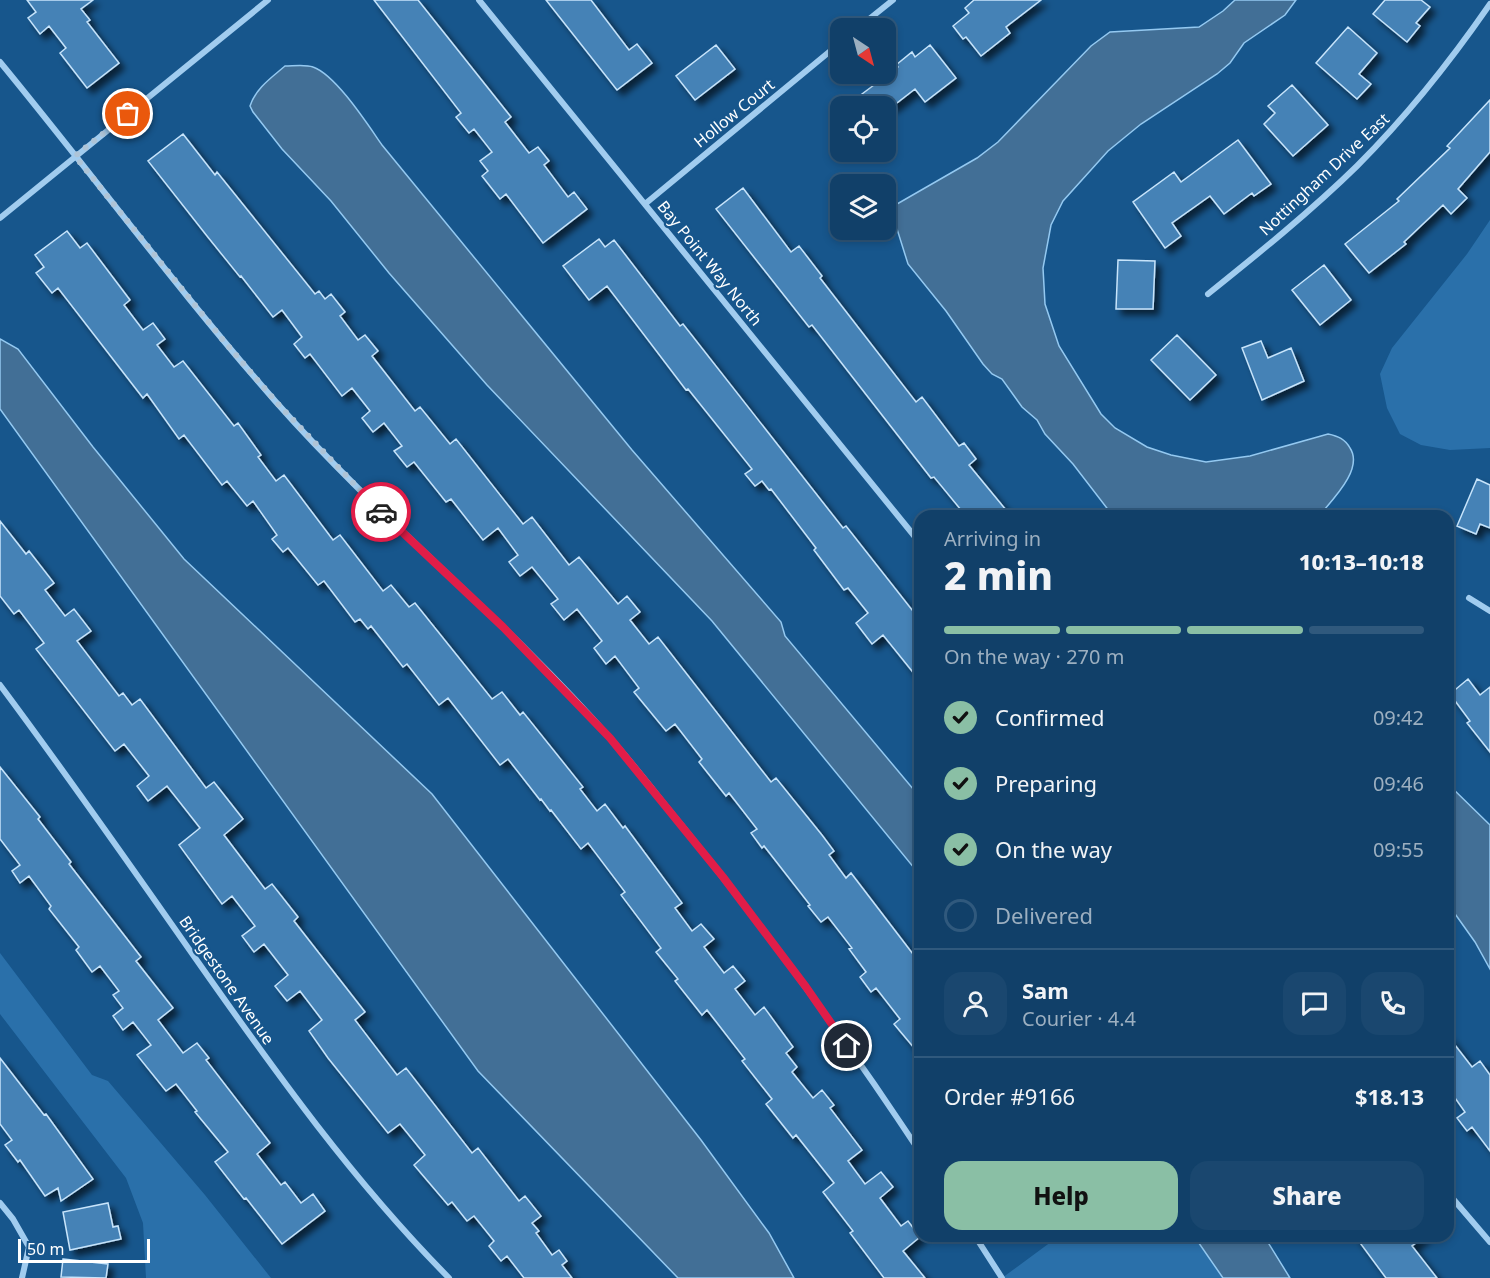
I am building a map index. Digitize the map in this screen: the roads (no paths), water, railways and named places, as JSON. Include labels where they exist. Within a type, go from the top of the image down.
[{"type":"street","points":[[0,218],[268,0]]},
{"type":"street","name":"Bay Point Way North","points":[[479,0],[914,536]]},
{"type":"street","points":[[870,18],[893,0]]},
{"type":"street","name":"Nottingham Drive East","points":[[1208,294],[1308,211],[1357,166],[1412,107],[1490,4]]},
{"type":"street","name":"Hollow Court","points":[[645,204],[830,51]]},
{"type":"street","points":[[0,62],[223,340],[278,404],[376,507],[503,627],[610,738],[723,877],[806,987],[914,1143]]},
{"type":"street","points":[[1469,598],[1490,611]]},
{"type":"street","name":"Bridgestone Avenue","points":[[0,685],[62,768],[272,1067],[352,1172],[394,1221],[449,1278]]},
{"type":"street","points":[[1454,1199],[1490,1242]]},
{"type":"street","points":[[0,1203],[13,1219],[29,1247],[22,1278]]},
{"type":"street","points":[[979,1242],[1002,1278]]}]
